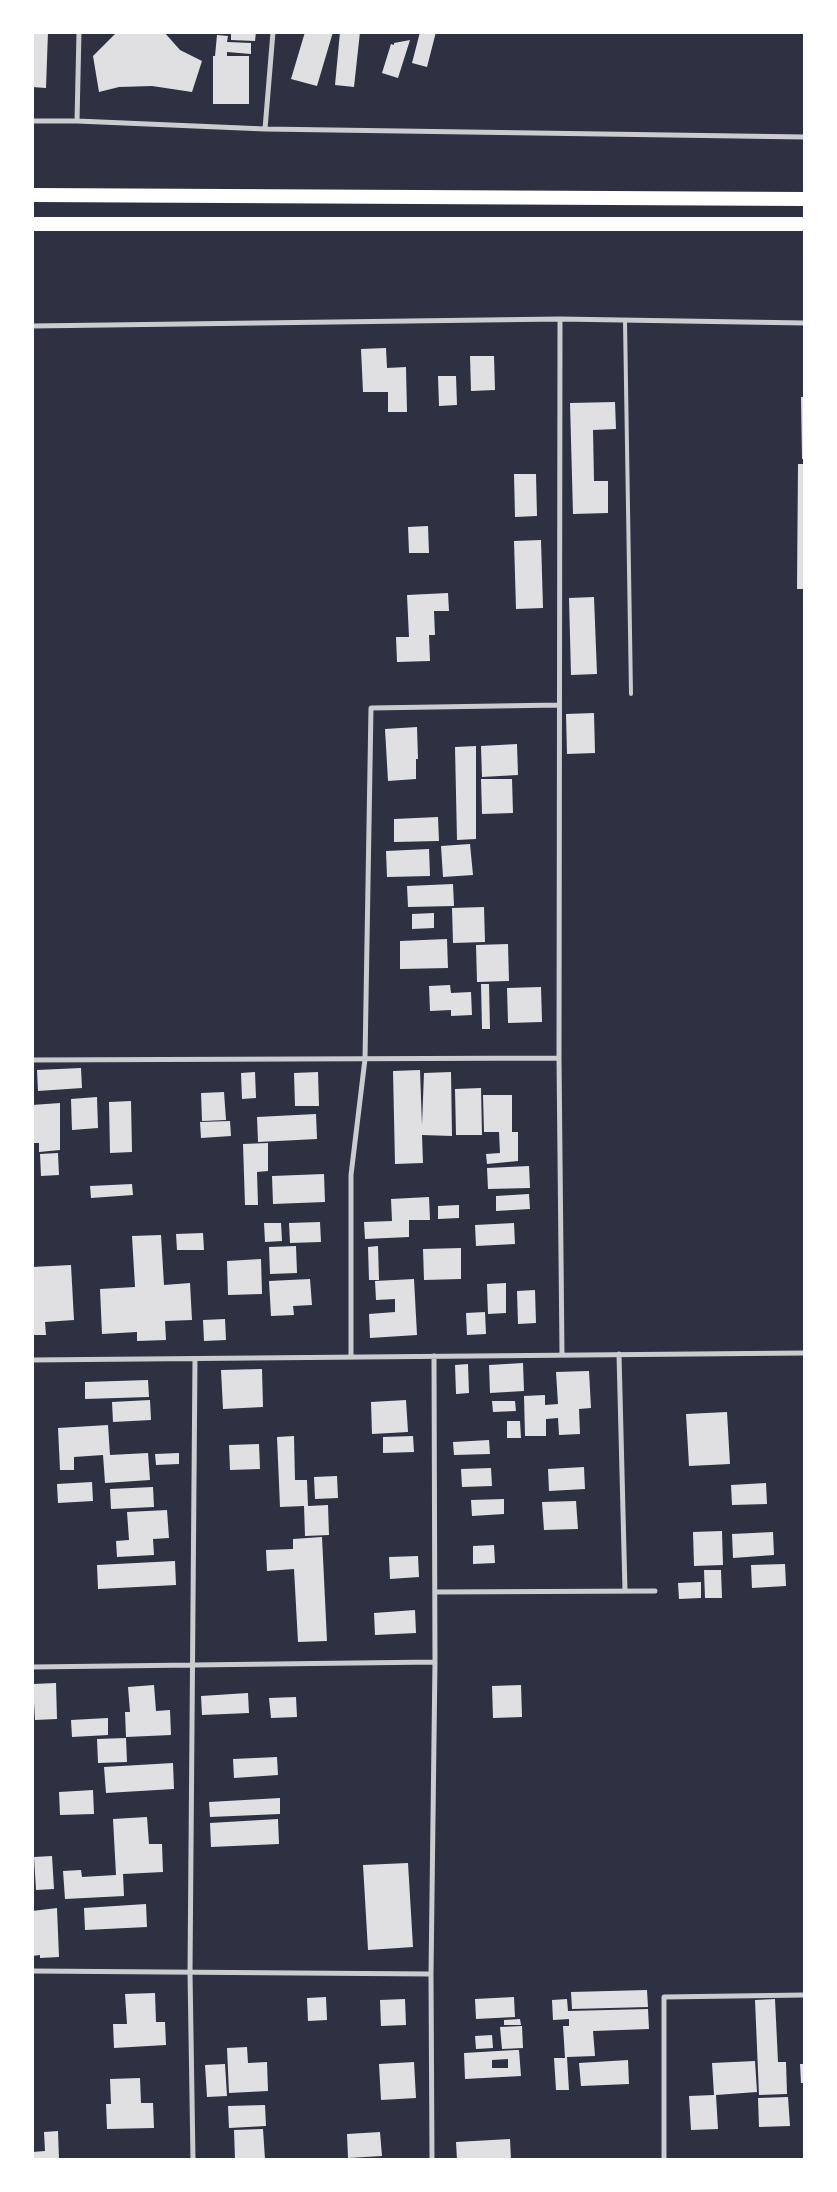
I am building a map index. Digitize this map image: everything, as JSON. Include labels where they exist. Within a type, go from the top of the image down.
[{"type":"highway","points":[[32,195],[804,199]]},
{"type":"highway","points":[[32,224],[804,224]]},
{"type":"street","points":[[77,121],[78,32]]},
{"type":"street","points":[[264,129],[273,32]]},
{"type":"street","points":[[32,122],[77,121],[264,129],[804,137]]},
{"type":"street","points":[[560,319],[559,1058],[562,1354]]},
{"type":"street","points":[[32,326],[560,319],[804,323]]},
{"type":"street","points":[[351,1357],[350,1175],[364,1059],[371,708],[559,705]]},
{"type":"street","points":[[32,1060],[559,1058]]},
{"type":"street","points":[[32,1360],[804,1353]]},
{"type":"street","points":[[619,1354],[625,1591]]},
{"type":"street","points":[[432,2160],[431,1974],[435,1662],[434,1356]]},
{"type":"street","points":[[193,2160],[190,1972],[195,1359]]},
{"type":"street","points":[[435,1592],[655,1591]]},
{"type":"street","points":[[32,1667],[435,1662]]},
{"type":"street","points":[[32,1971],[431,1974]]},
{"type":"street","points":[[664,2160],[664,1997],[804,1995]]},
{"type":"lane","points":[[626,321],[631,694]]},
{"type":"building","points":[[32,32],[48,32],[46,88],[32,87]]},
{"type":"building","points":[[117,32],[164,32],[180,50],[202,61],[192,92],[152,86],[119,87],[99,92],[93,56]]},
{"type":"building","points":[[231,32],[256,32],[255,41],[231,40]]},
{"type":"building","points":[[305,32],[333,32],[317,86],[291,79]]},
{"type":"building","points":[[340,32],[360,32],[354,87],[335,85]]},
{"type":"building","points":[[420,32],[436,32],[427,67],[412,63]]},
{"type":"building","points":[[217,35],[228,36],[227,42],[251,43],[251,54],[227,52],[227,56],[249,56],[249,104],[213,104],[213,56],[215,56]]},
{"type":"building","points":[[410,40],[398,78],[382,73],[391,44],[394,45],[394,43]]},
{"type":"building","points":[[386,348],[387,368],[406,367],[407,412],[388,412],[388,392],[363,392],[361,349]]},
{"type":"building","points":[[470,356],[494,356],[495,390],[471,391]]},
{"type":"building","points":[[438,376],[456,376],[457,405],[439,406]]},
{"type":"building","points":[[801,397],[804,397],[804,459],[802,459]]},
{"type":"building","points":[[615,402],[616,429],[593,430],[594,481],[608,481],[608,513],[573,514],[570,403]]},
{"type":"building","points":[[798,464],[804,464],[804,589],[797,589]]},
{"type":"building","points":[[514,474],[536,474],[537,516],[515,517]]},
{"type":"building","points":[[428,526],[429,553],[409,553],[408,527]]},
{"type":"building","points":[[541,540],[543,608],[516,609],[514,541]]},
{"type":"building","points":[[448,593],[449,611],[434,611],[435,635],[429,635],[430,661],[397,662],[396,637],[409,637],[407,595]]},
{"type":"building","points":[[594,597],[597,674],[571,675],[569,598]]},
{"type":"building","points":[[594,713],[595,753],[567,754],[566,714]]},
{"type":"building","points":[[417,727],[418,759],[416,759],[416,779],[388,781],[385,729]]},
{"type":"building","points":[[517,744],[518,775],[482,777],[481,746]]},
{"type":"building","points":[[476,746],[476,839],[457,840],[455,747]]},
{"type":"building","points":[[481,779],[512,779],[513,813],[482,814]]},
{"type":"building","points":[[438,817],[439,841],[394,842],[394,819]]},
{"type":"building","points":[[470,844],[473,875],[443,877],[441,846]]},
{"type":"building","points":[[429,849],[430,876],[387,877],[386,851]]},
{"type":"building","points":[[453,884],[454,906],[408,907],[407,886]]},
{"type":"building","points":[[484,907],[485,942],[453,943],[452,908]]},
{"type":"building","points":[[434,913],[434,928],[412,929],[412,914]]},
{"type":"building","points":[[447,939],[448,968],[400,969],[400,941]]},
{"type":"building","points":[[508,944],[509,981],[477,982],[476,945]]},
{"type":"building","points":[[481,984],[489,984],[490,1029],[482,1029]]},
{"type":"building","points":[[450,985],[451,993],[471,992],[472,1015],[451,1016],[451,1010],[430,1011],[429,986]]},
{"type":"building","points":[[541,987],[542,1022],[508,1023],[507,988]]},
{"type":"building","points":[[81,1068],[82,1088],[38,1091],[37,1070]]},
{"type":"building","points":[[420,1070],[422,1125],[424,1073],[451,1072],[452,1136],[422,1135],[423,1163],[395,1164],[393,1071]]},
{"type":"building","points":[[255,1072],[256,1098],[242,1099],[241,1073]]},
{"type":"building","points":[[318,1072],[319,1106],[295,1106],[294,1073]]},
{"type":"building","points":[[481,1088],[482,1135],[456,1135],[455,1089]]},
{"type":"building","points":[[224,1092],[226,1120],[202,1121],[201,1093]]},
{"type":"building","points":[[483,1095],[512,1095],[512,1132],[518,1132],[518,1161],[487,1164],[486,1154],[500,1153],[499,1132],[484,1132]]},
{"type":"building","points":[[97,1097],[98,1128],[72,1130],[71,1099]]},
{"type":"building","points":[[131,1101],[132,1152],[110,1153],[109,1102]]},
{"type":"building","points":[[60,1103],[60,1150],[39,1152],[39,1143],[32,1143],[32,1105]]},
{"type":"building","points":[[316,1114],[317,1139],[258,1142],[257,1117]]},
{"type":"building","points":[[230,1121],[231,1136],[201,1138],[200,1122]]},
{"type":"building","points":[[268,1143],[268,1171],[257,1172],[258,1205],[245,1205],[243,1144]]},
{"type":"building","points":[[58,1153],[59,1175],[41,1176],[40,1154]]},
{"type":"building","points":[[529,1166],[530,1188],[488,1189],[487,1168]]},
{"type":"building","points":[[324,1174],[325,1202],[273,1204],[272,1176]]},
{"type":"building","points":[[132,1184],[133,1195],[91,1198],[90,1186]]},
{"type":"building","points":[[529,1194],[530,1209],[496,1211],[496,1196]]},
{"type":"building","points":[[429,1197],[430,1220],[409,1220],[409,1237],[365,1239],[364,1222],[392,1221],[391,1199]]},
{"type":"building","points":[[459,1205],[459,1218],[438,1219],[438,1206]]},
{"type":"building","points":[[320,1222],[321,1242],[290,1243],[289,1223]]},
{"type":"building","points":[[264,1223],[281,1223],[282,1241],[265,1242]]},
{"type":"building","points":[[514,1223],[515,1244],[476,1246],[475,1225]]},
{"type":"building","points":[[203,1233],[204,1250],[177,1250],[176,1234]]},
{"type":"building","points":[[161,1235],[164,1285],[190,1283],[192,1320],[165,1321],[166,1340],[137,1341],[137,1332],[102,1334],[100,1289],[135,1287],[132,1236]]},
{"type":"building","points":[[296,1246],[297,1273],[270,1274],[269,1247]]},
{"type":"building","points":[[378,1246],[379,1280],[369,1280],[368,1247]]},
{"type":"building","points":[[461,1248],[461,1279],[424,1280],[423,1249]]},
{"type":"building","points":[[261,1259],[262,1294],[228,1295],[227,1261]]},
{"type":"building","points":[[71,1265],[74,1320],[45,1322],[46,1335],[33,1335],[32,1267]]},
{"type":"building","points":[[310,1279],[312,1305],[293,1306],[294,1315],[271,1316],[269,1281]]},
{"type":"building","points":[[414,1279],[417,1335],[370,1338],[369,1314],[395,1312],[395,1299],[376,1300],[375,1281]]},
{"type":"building","points":[[506,1283],[506,1313],[488,1314],[487,1284]]},
{"type":"building","points":[[535,1290],[536,1323],[518,1324],[517,1291]]},
{"type":"building","points":[[485,1312],[486,1334],[467,1335],[466,1313]]},
{"type":"building","points":[[225,1319],[226,1340],[204,1341],[203,1320]]},
{"type":"building","points":[[523,1363],[524,1391],[490,1393],[489,1365]]},
{"type":"building","points":[[468,1364],[469,1393],[456,1394],[455,1365]]},
{"type":"building","points":[[262,1369],[263,1407],[223,1409],[221,1370]]},
{"type":"building","points":[[589,1371],[591,1408],[579,1409],[580,1434],[559,1435],[558,1418],[546,1419],[546,1436],[525,1436],[524,1396],[545,1395],[545,1405],[558,1404],[556,1372]]},
{"type":"building","points":[[148,1380],[149,1397],[85,1399],[85,1382]]},
{"type":"building","points":[[150,1400],[151,1420],[113,1422],[112,1402]]},
{"type":"building","points":[[406,1400],[408,1432],[372,1434],[371,1402]]},
{"type":"building","points":[[492,1401],[515,1401],[516,1411],[493,1412]]},
{"type":"building","points":[[727,1412],[730,1464],[689,1466],[686,1414]]},
{"type":"building","points":[[507,1421],[520,1421],[521,1438],[507,1438]]},
{"type":"building","points":[[108,1425],[110,1455],[148,1453],[150,1480],[105,1483],[103,1455],[74,1457],[74,1470],[60,1470],[58,1428]]},
{"type":"building","points":[[294,1436],[295,1480],[307,1480],[308,1506],[328,1505],[329,1535],[305,1536],[304,1506],[280,1507],[277,1437]]},
{"type":"building","points":[[413,1436],[414,1452],[383,1453],[383,1437]]},
{"type":"building","points":[[489,1440],[490,1454],[454,1455],[453,1442]]},
{"type":"building","points":[[259,1444],[260,1469],[230,1470],[229,1445]]},
{"type":"building","points":[[179,1453],[179,1464],[156,1465],[155,1454]]},
{"type":"building","points":[[584,1467],[585,1489],[549,1491],[548,1469]]},
{"type":"building","points":[[491,1468],[492,1486],[462,1487],[461,1469]]},
{"type":"building","points":[[337,1476],[338,1498],[315,1499],[314,1477]]},
{"type":"building","points":[[92,1482],[93,1501],[58,1503],[57,1484]]},
{"type":"building","points":[[766,1483],[767,1504],[732,1505],[731,1485]]},
{"type":"building","points":[[153,1487],[154,1507],[111,1509],[110,1489]]},
{"type":"building","points":[[504,1499],[504,1514],[472,1516],[471,1500]]},
{"type":"building","points":[[576,1501],[578,1529],[544,1530],[542,1502]]},
{"type":"building","points":[[167,1510],[169,1538],[153,1539],[154,1555],[117,1557],[116,1541],[129,1540],[127,1512]]},
{"type":"building","points":[[722,1531],[723,1565],[694,1566],[693,1532]]},
{"type":"building","points":[[773,1532],[774,1555],[733,1558],[732,1534]]},
{"type":"building","points":[[322,1537],[327,1641],[298,1642],[294,1569],[267,1571],[266,1550],[293,1549],[293,1539]]},
{"type":"building","points":[[494,1545],[495,1563],[473,1564],[473,1546]]},
{"type":"building","points":[[418,1556],[419,1577],[390,1579],[389,1557]]},
{"type":"building","points":[[175,1561],[176,1585],[98,1589],[97,1565]]},
{"type":"building","points":[[785,1564],[786,1586],[752,1588],[751,1565]]},
{"type":"building","points":[[704,1570],[721,1570],[722,1598],[705,1598]]},
{"type":"building","points":[[701,1582],[701,1598],[679,1599],[678,1583]]},
{"type":"building","points":[[415,1610],[416,1633],[375,1635],[374,1613]]},
{"type":"building","points":[[56,1683],[57,1719],[35,1720],[33,1684]]},
{"type":"building","points":[[154,1685],[156,1711],[170,1710],[171,1735],[126,1737],[125,1712],[130,1712],[128,1687]]},
{"type":"building","points":[[521,1685],[522,1717],[493,1718],[492,1686]]},
{"type":"building","points":[[248,1693],[249,1713],[202,1715],[201,1696]]},
{"type":"building","points":[[296,1697],[297,1717],[271,1718],[269,1698]]},
{"type":"building","points":[[108,1718],[108,1735],[72,1737],[71,1720]]},
{"type":"building","points":[[126,1738],[127,1762],[98,1763],[97,1739]]},
{"type":"building","points":[[277,1757],[278,1775],[234,1778],[233,1759]]},
{"type":"building","points":[[173,1763],[174,1789],[106,1793],[104,1767]]},
{"type":"building","points":[[93,1790],[94,1814],[60,1815],[59,1792]]},
{"type":"building","points":[[280,1798],[280,1814],[210,1817],[209,1802]]},
{"type":"building","points":[[147,1817],[149,1844],[162,1844],[163,1872],[123,1874],[124,1896],[65,1899],[63,1871],[81,1870],[82,1877],[116,1875],[113,1819]]},
{"type":"building","points":[[278,1819],[279,1844],[211,1847],[210,1823]]},
{"type":"building","points":[[52,1856],[54,1889],[36,1890],[34,1857]]},
{"type":"building","points":[[408,1863],[413,1947],[368,1950],[363,1865]]},
{"type":"building","points":[[146,1904],[147,1927],[85,1930],[84,1908]]},
{"type":"building","points":[[57,1908],[59,1957],[40,1958],[40,1955],[32,1956],[32,1911]]},
{"type":"building","points":[[647,1990],[648,2007],[572,2009],[571,1992]]},
{"type":"building","points":[[155,1993],[156,2022],[165,2022],[166,2045],[114,2048],[113,2024],[127,2024],[125,1994]]},
{"type":"building","points":[[326,1997],[327,2020],[308,2021],[307,1998]]},
{"type":"building","points":[[514,1997],[515,2017],[476,2019],[475,1999]]},
{"type":"building","points":[[405,1999],[406,2025],[381,2026],[380,2000]]},
{"type":"building","points":[[567,1999],[568,2011],[648,2009],[649,2029],[593,2031],[595,2056],[567,2057],[569,2090],[556,2090],[554,2058],[565,2058],[563,2026],[569,2026],[569,2019],[553,2020],[552,2000]]},
{"type":"building","points":[[775,1999],[778,2062],[786,2062],[787,2094],[759,2095],[755,2000]]},
{"type":"building","points":[[520,2019],[521,2025],[504,2025],[504,2020]]},
{"type":"building","points":[[522,2026],[523,2048],[502,2049],[500,2027]]},
{"type":"building","points":[[492,2035],[493,2048],[476,2049],[475,2036]]},
{"type":"building","points":[[247,2047],[248,2063],[267,2062],[268,2091],[229,2093],[227,2048]]},
{"type":"building","points":[[519,2050],[521,2076],[465,2079],[464,2053]],"holes":[[[508,2059],[508,2068],[492,2068],[492,2060]]]},
{"type":"building","points":[[628,2060],[629,2084],[581,2086],[579,2063]]},
{"type":"building","points":[[755,2061],[757,2092],[716,2095],[718,2129],[691,2130],[689,2096],[714,2095],[712,2063]]},
{"type":"building","points":[[414,2062],[416,2098],[381,2100],[379,2064]]},
{"type":"building","points":[[225,2064],[227,2096],[207,2097],[205,2065]]},
{"type":"building","points":[[800,2064],[804,2064],[804,2083],[801,2083]]},
{"type":"building","points":[[140,2078],[141,2103],[153,2103],[154,2128],[107,2129],[106,2104],[111,2104],[110,2079]]},
{"type":"building","points":[[788,2097],[790,2126],[759,2127],[758,2098]]},
{"type":"building","points":[[265,2105],[266,2126],[229,2128],[228,2106]]},
{"type":"building","points":[[263,2129],[265,2159],[235,2160],[234,2130]]},
{"type":"building","points":[[58,2131],[59,2160],[32,2160],[32,2152],[45,2151],[44,2132]]},
{"type":"building","points":[[380,2132],[382,2156],[348,2158],[347,2134]]},
{"type":"building","points":[[510,2139],[511,2160],[457,2160],[456,2142]]}]
